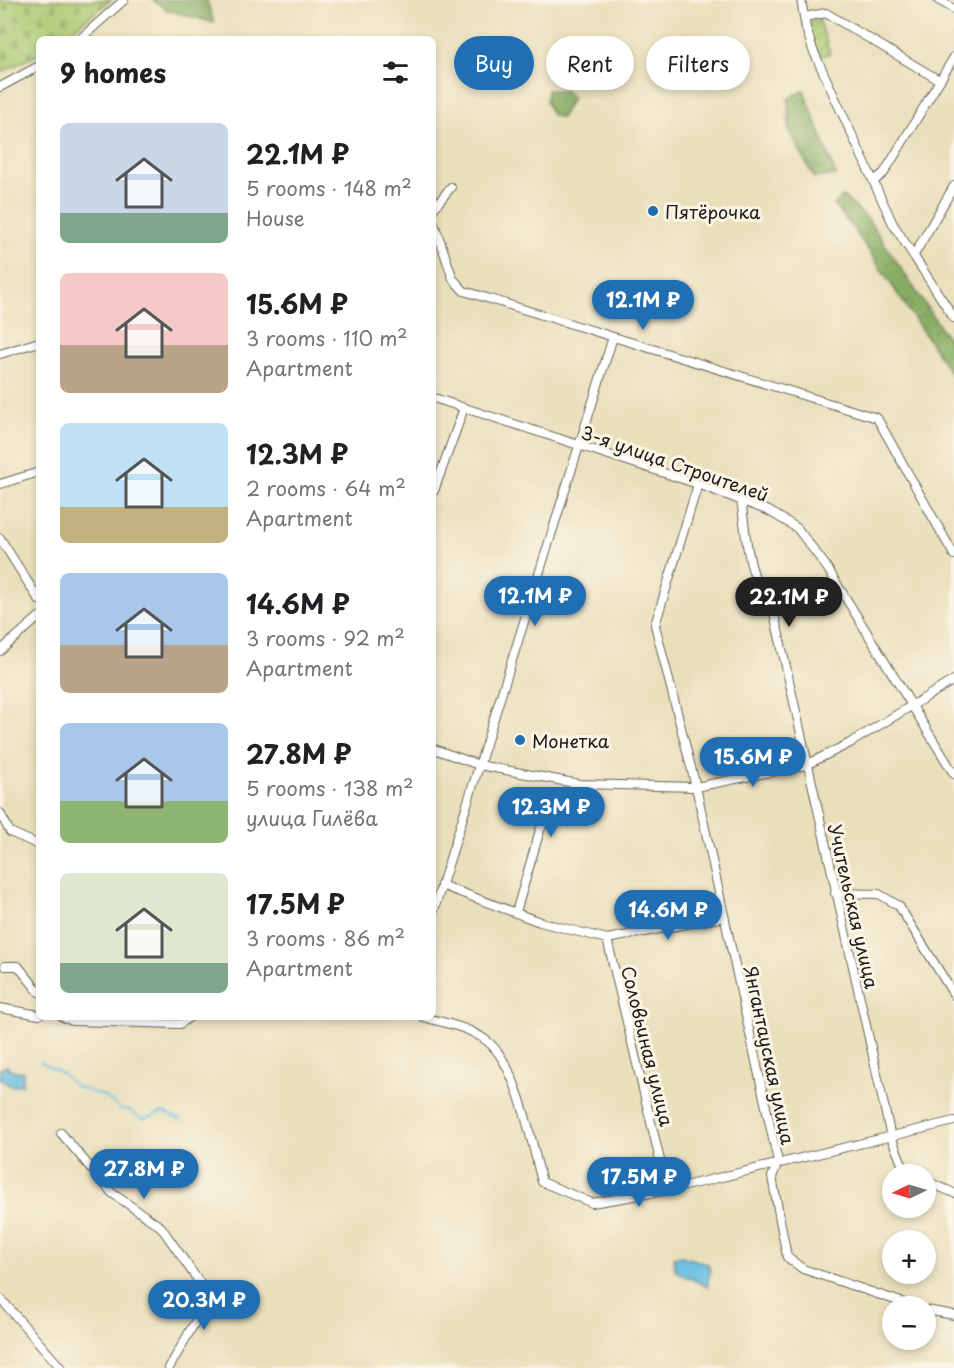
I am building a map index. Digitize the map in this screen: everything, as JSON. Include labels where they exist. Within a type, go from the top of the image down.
[{"type":"street","points":[[83,36],[124,0]]},
{"type":"street","points":[[801,0],[813,50],[893,224],[954,318]]},
{"type":"street","points":[[938,0],[954,9]]},
{"type":"street","points":[[804,17],[826,13],[939,80]]},
{"type":"street","points":[[874,181],[884,173],[954,57]]},
{"type":"street","points":[[0,87],[36,68]]},
{"type":"street","points":[[914,255],[954,186]]},
{"type":"street","points":[[436,206],[451,187]]},
{"type":"street","points":[[436,229],[453,279],[464,291],[877,418],[954,555]]},
{"type":"street","points":[[436,903],[613,337]]},
{"type":"street","points":[[0,354],[36,343]]},
{"type":"street","name":"3-я улица Строителей","points":[[436,399],[698,484],[769,512],[797,528],[826,566],[954,774]]},
{"type":"street","points":[[436,485],[464,408]]},
{"type":"street","points":[[0,484],[36,473]]},
{"type":"street","name":"Янгантауская улица","points":[[698,484],[655,624],[696,787],[777,1162],[772,1177],[787,1257],[803,1269],[884,1296]]},
{"type":"street","name":"Учительская улица","points":[[741,501],[754,578],[760,593],[772,604],[806,765],[891,1137],[901,1164]]},
{"type":"street","points":[[0,538],[36,595]]},
{"type":"street","points":[[0,651],[36,620]]},
{"type":"street","points":[[436,750],[479,765],[590,784],[696,787],[806,765],[850,743],[954,680]]},
{"type":"street","points":[[516,912],[540,830],[548,814],[589,797],[590,784]]},
{"type":"street","points":[[0,813],[10,832],[36,844]]},
{"type":"street","points":[[441,885],[540,922],[607,939],[724,917]]},
{"type":"street","points":[[835,893],[879,894],[899,906],[954,994]]},
{"type":"street","name":"Соловьиная улица","points":[[607,939],[667,1189]]},
{"type":"street","points":[[5,966],[18,966],[36,988]]},
{"type":"street","points":[[0,1008],[36,1014]]},
{"type":"street","points":[[70,1020],[140,1024],[180,1024],[186,1020]]},
{"type":"street","points":[[434,1020],[467,1029],[489,1042],[513,1080],[542,1182],[592,1203],[667,1189],[954,1121]]},
{"type":"street","points":[[61,1133],[112,1193],[161,1227],[202,1286],[203,1308],[169,1368]]},
{"type":"street","points":[[936,1185],[954,1193]]},
{"type":"street","points":[[0,1298],[61,1368]]},
{"type":"street","points":[[936,1312],[954,1316]]},
{"type":"green space","points":[[0,0],[111,0],[64,36],[36,36],[36,55],[0,73]]},
{"type":"green space","points":[[153,0],[207,0],[214,23],[167,10]]},
{"type":"green space","points":[[818,16],[830,53],[818,57],[806,25]]},
{"type":"green space","points":[[547,90],[565,91],[573,97],[561,118],[552,115],[546,102]]},
{"type":"green space","points":[[804,90],[836,175],[814,178],[789,130],[788,99]]},
{"type":"green space","points":[[843,196],[868,219],[954,348],[954,378],[854,229],[834,205]]},
{"type":"water","points":[[7,1066],[11,1070],[23,1072],[23,1084],[11,1086],[0,1079],[0,1069]]},
{"type":"water","points":[[682,1256],[708,1264],[710,1271],[707,1287],[675,1270],[674,1257]]},
{"type":"waterway","points":[[41,1062],[63,1074],[75,1086],[104,1096],[122,1110],[128,1110],[143,1119],[163,1112],[181,1120]]},
{"type":"place","name":"Пятёрочка","points":[[653,211]]},
{"type":"place","name":"Монетка","points":[[520,740]]}]
